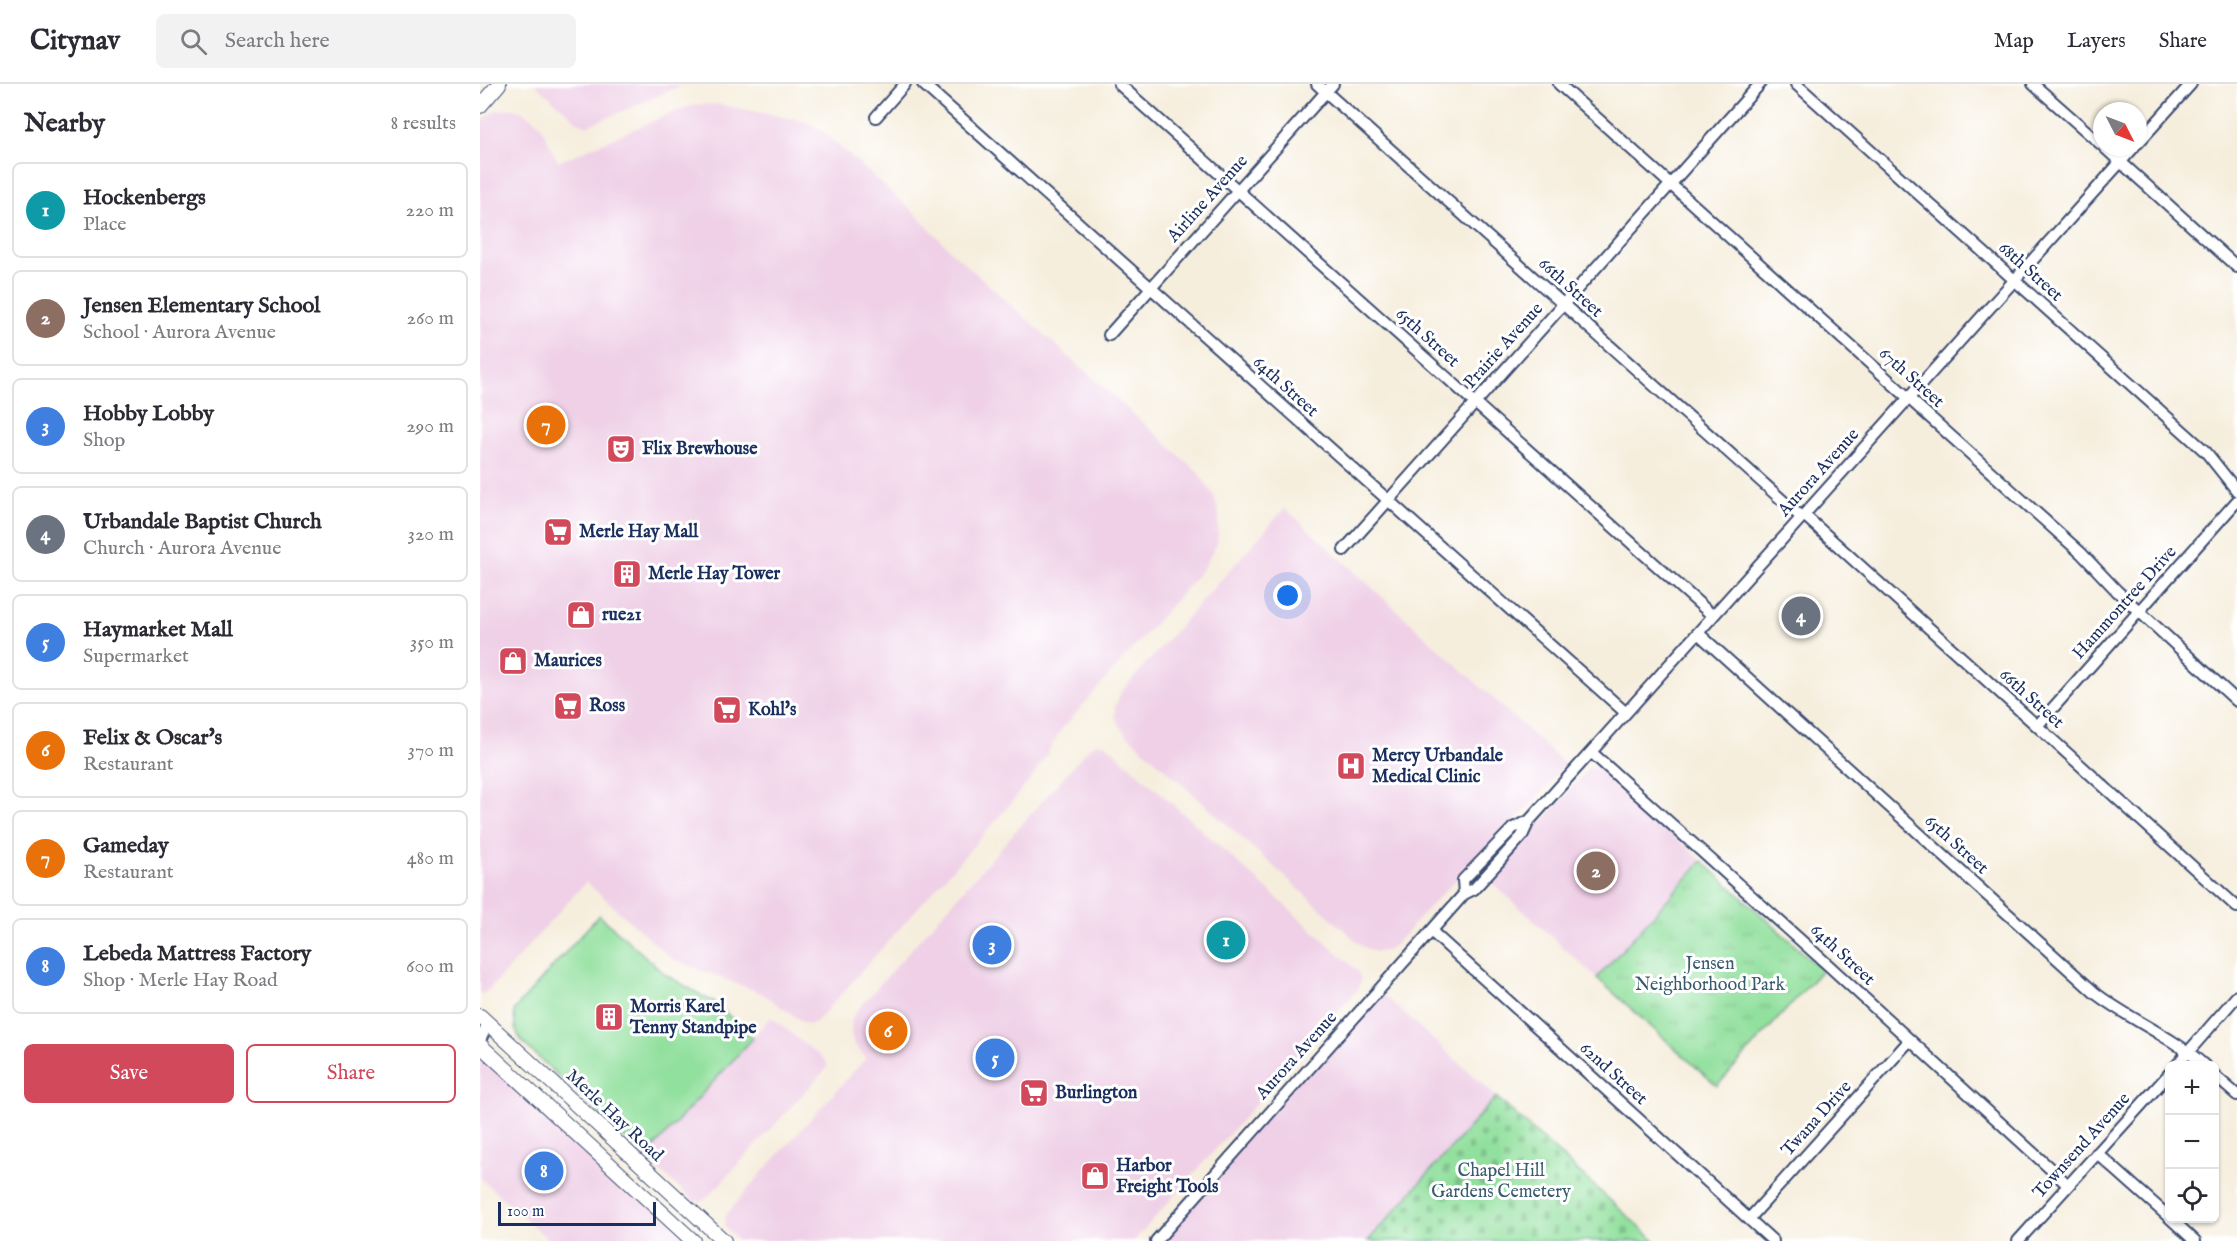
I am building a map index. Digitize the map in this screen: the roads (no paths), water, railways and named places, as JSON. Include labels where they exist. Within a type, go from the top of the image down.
[{"type":"main road","points":[[480,106],[499,84]]},
{"type":"main road","name":"Merle Hay Road","points":[[484,1020],[724,1241]]},
{"type":"main road","points":[[480,1045],[693,1241]]},
{"type":"street","points":[[876,117],[905,84]]},
{"type":"street","name":"64th Street","points":[[923,84],[1626,714]]},
{"type":"street","name":"65th Street","points":[[1119,84],[1713,616]]},
{"type":"street","name":"67th Street","points":[[1559,84],[2080,553],[2139,612],[2237,701]]},
{"type":"street","name":"Prairie Avenue","points":[[1344,550],[1760,84]]},
{"type":"street","name":"68th Street","points":[[1796,84],[2206,452],[2237,491]]},
{"type":"street","points":[[2033,84],[2093,137]]},
{"type":"street","points":[[2147,133],[2191,84]]},
{"type":"street","name":"Airline Avenue","points":[[1108,335],[1238,190],[1325,87]]},
{"type":"street","name":"66th Street","points":[[1325,87],[1563,304],[2237,907]]},
{"type":"street","points":[[2114,156],[2237,267]]},
{"type":"street","name":"Aurora Avenue","points":[[1156,1241],[1464,894],[1463,880],[1513,828],[1529,820],[1592,752],[2126,156]]},
{"type":"street","name":"Hammontree Drive","points":[[2037,726],[2237,501]]},
{"type":"street","name":"65th Street","points":[[1698,633],[2095,993],[2133,1020],[2189,1051],[2200,1061]]},
{"type":"street","name":"64th Street","points":[[1592,752],[1827,963],[1909,1041],[2068,1185]]},
{"type":"street","name":"62nd Street","points":[[1431,931],[1773,1241]]},
{"type":"street","points":[[2180,1061],[2237,996]]},
{"type":"street","points":[[480,1040],[484,1020]]},
{"type":"street","name":"Twana Drive","points":[[1749,1219],[1909,1041]]},
{"type":"street","name":"Townsend Avenue","points":[[2018,1241],[2165,1077]]},
{"type":"street","points":[[2219,1079],[2237,1095]]},
{"type":"street","points":[[2097,1153],[2165,1214]]},
{"type":"street","points":[[2175,1223],[2195,1241]]},
{"type":"place","name":"Gameday","points":[[546,425]]},
{"type":"place","name":"Flix Brewhouse","points":[[621,449]]},
{"type":"place","name":"Merle Hay Mall","points":[[558,532]]},
{"type":"place","name":"Merle Hay Tower","points":[[627,574]]},
{"type":"place","name":"rue21","points":[[581,615]]},
{"type":"place","name":"Urbandale Baptist Church","points":[[1801,616]]},
{"type":"place","name":"Maurices","points":[[513,661]]},
{"type":"place","name":"Ross","points":[[568,706]]},
{"type":"place","name":"Kohl's","points":[[727,710]]},
{"type":"place","name":"Mercy Urbandale Medical Clinic","points":[[1351,766]]},
{"type":"place","name":"Jensen Elementary School","points":[[1596,871]]},
{"type":"place","name":"Hockenbergs","points":[[1226,940]]},
{"type":"place","name":"Hobby Lobby","points":[[992,945]]},
{"type":"place","name":"Morris Karel Tenny Standpipe","points":[[609,1017]]},
{"type":"place","name":"Felix & Oscar's","points":[[888,1031]]},
{"type":"place","name":"Haymarket Mall","points":[[995,1058]]},
{"type":"place","name":"Burlington","points":[[1034,1093]]},
{"type":"place","name":"Lebeda Mattress Factory","points":[[544,1171]]},
{"type":"place","name":"Harbor Freight Tools","points":[[1095,1176]]},
{"type":"park label","name":"Jensen Neighborhood Park","points":[[1710,974]]},
{"type":"park label","name":"Chapel Hill Gardens Cemetery","points":[[1501,1181]]}]
